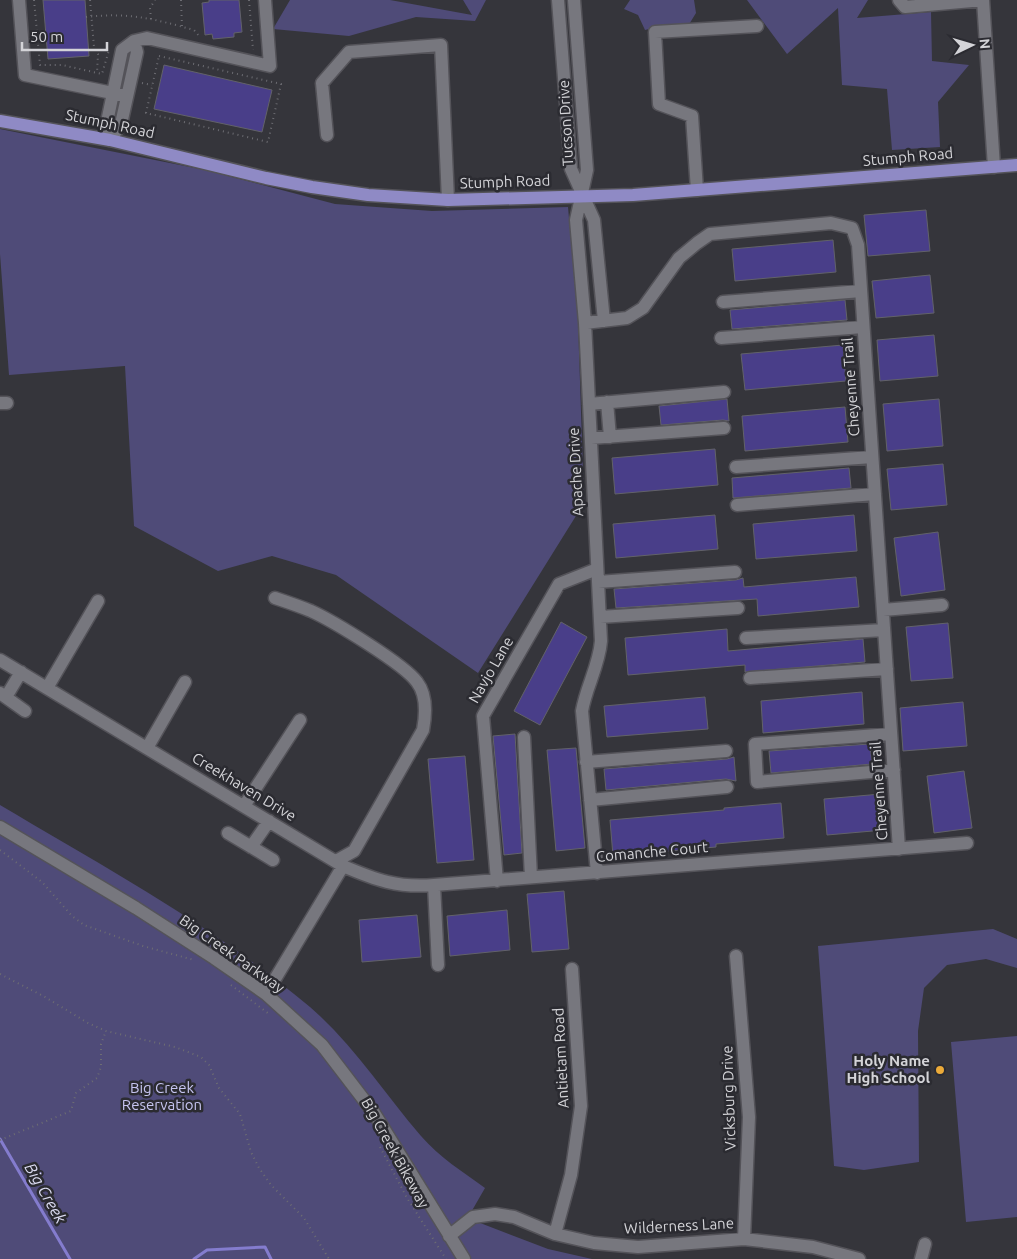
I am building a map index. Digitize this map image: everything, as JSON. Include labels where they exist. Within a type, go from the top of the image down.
[{"type":"main road","name":"Stumph Road","points":[[0,121],[110,140],[266,178],[312,187],[368,195],[448,200],[633,195],[1017,165]]},
{"type":"street","points":[[19,0],[25,75],[127,96]]},
{"type":"street","points":[[110,140],[107,122],[122,50],[134,41],[147,38],[270,66],[265,0]]},
{"type":"street","name":"Tucson Drive","points":[[558,0],[571,169],[581,196]]},
{"type":"street","name":"Tucson Drive","points":[[574,0],[587,170],[581,196]]},
{"type":"street","points":[[899,0],[905,7],[983,0],[994,167]]},
{"type":"street","points":[[697,190],[692,116],[659,104],[655,32],[757,26]]},
{"type":"street","points":[[110,140],[121,124],[137,52],[134,41]]},
{"type":"street","points":[[327,135],[322,83],[349,52],[441,45],[448,200]]},
{"type":"street","points":[[581,196],[594,220],[604,321]]},
{"type":"street","name":"Apache Drive","points":[[581,196],[576,220],[585,323],[600,617],[600,659],[586,690],[582,712],[597,873]]},
{"type":"street","name":"Cheyenne Trail","points":[[585,323],[627,318],[642,308],[655,294],[679,258],[710,234],[831,223],[852,228],[858,245],[899,849]]},
{"type":"street","points":[[723,302],[861,291]]},
{"type":"street","points":[[721,338],[863,327]]},
{"type":"street","points":[[589,404],[724,392]]},
{"type":"street","points":[[607,402],[610,437]]},
{"type":"street","points":[[591,438],[724,428]]},
{"type":"street","points":[[736,466],[872,457]]},
{"type":"street","points":[[737,505],[875,494]]},
{"type":"street","name":"Navjo Lane","points":[[497,880],[483,716],[559,584],[598,569]]},
{"type":"street","points":[[598,582],[735,572]]},
{"type":"street","points":[[266,994],[339,863],[354,851],[423,730],[426,715],[424,698],[417,682],[393,660],[313,612],[275,598]]},
{"type":"street","points":[[47,688],[98,601]]},
{"type":"street","points":[[883,610],[942,605]]},
{"type":"street","points":[[600,617],[738,608]]},
{"type":"street","points":[[746,638],[884,630]]},
{"type":"street","name":"Creekhaven Drive","points":[[0,660],[339,863]]},
{"type":"street","points":[[750,678],[887,670]]},
{"type":"street","points":[[21,672],[3,695],[24,711]]},
{"type":"street","points":[[147,748],[185,682]]},
{"type":"street","points":[[244,806],[300,720]]},
{"type":"street","points":[[891,734],[755,744],[757,782],[894,770]]},
{"type":"street","points":[[524,738],[532,877]]},
{"type":"street","points":[[586,762],[726,751]]},
{"type":"street","points":[[590,800],[728,787]]},
{"type":"street","points":[[251,847],[269,821]]},
{"type":"street","name":"Big Creek Parkway","points":[[0,827],[136,908],[266,994],[322,1045],[374,1113],[464,1259]]},
{"type":"street","points":[[228,833],[273,860]]},
{"type":"street","name":"Comanche Court","points":[[339,863],[373,879],[395,885],[434,885],[967,843]]},
{"type":"street","points":[[434,885],[438,965]]},
{"type":"street","name":"Vicksburg Drive","points":[[736,956],[749,1117],[744,1239]]},
{"type":"street","name":"Antietam Road","points":[[555,1234],[570,1175],[581,1106],[572,969]]},
{"type":"street","name":"Wilderness Lane","points":[[449,1236],[473,1217],[495,1214],[514,1218],[555,1234],[594,1243],[638,1247],[744,1239],[813,1247],[859,1259]]},
{"type":"street","points":[[921,1259],[925,1244]]},
{"type":"path","points":[[34,0],[40,65],[62,66],[102,74],[109,50]]},
{"type":"path","points":[[90,0],[94,47],[98,54],[96,73]]},
{"type":"path","points":[[151,20],[150,8],[155,0]]},
{"type":"path","points":[[181,0],[182,27]]},
{"type":"path","points":[[245,51],[254,53],[250,0]]},
{"type":"path","points":[[86,17],[116,13],[151,20],[198,32],[200,41]]},
{"type":"path","points":[[159,56],[281,84],[268,142],[146,113],[159,56]]},
{"type":"path","points":[[0,850],[42,882],[72,916],[84,925],[199,963]]},
{"type":"path","points":[[0,974],[45,997],[80,1019],[106,1031],[175,1048],[201,1057],[209,1065],[219,1088],[240,1114],[251,1152],[259,1168],[271,1185],[304,1218],[329,1259]]},
{"type":"path","points":[[225,981],[269,1014]]},
{"type":"path","points":[[0,1140],[71,1111],[76,1093],[97,1078],[101,1067],[101,1044],[106,1031]]},
{"type":"path","name":"Big Creek Bikeway","points":[[378,1142],[407,1198],[446,1259]]},
{"type":"green space","points":[[290,0],[390,0],[472,15],[463,0],[486,0],[475,21],[416,17],[349,36],[273,29]]},
{"type":"green space","points":[[630,0],[694,0],[696,13],[688,26],[673,33],[665,25],[645,30],[638,15],[624,9]]},
{"type":"green space","points":[[747,0],[868,0],[857,18],[931,12],[932,61],[969,65],[938,102],[940,147],[892,150],[887,89],[842,85],[838,8],[787,54]]},
{"type":"green space","points":[[0,129],[205,170],[335,204],[432,211],[568,207],[578,321],[584,503],[478,673],[336,575],[272,556],[218,571],[134,526],[125,366],[9,375],[0,254]]},
{"type":"green space","name":"Big Creek Reservation","points":[[0,805],[198,925],[274,978],[326,1021],[428,1144],[451,1164],[485,1188],[466,1221],[475,1221],[548,1249],[592,1259],[0,1259]]},
{"type":"green space","points":[[993,929],[1017,939],[1017,968],[986,959],[947,965],[924,988],[918,1031],[919,1162],[864,1170],[834,1166],[818,946]]},
{"type":"green space","points":[[1017,1036],[1017,1217],[966,1222],[951,1042]]},
{"type":"building","points":[[43,0],[85,0],[89,56],[48,59]]},
{"type":"building","points":[[209,0],[239,0],[242,32],[234,33],[234,37],[213,39],[212,34],[205,35],[202,3],[209,2]]},
{"type":"building","points":[[164,65],[272,90],[262,132],[154,109]]},
{"type":"building","points":[[926,210],[930,251],[868,256],[864,215]]},
{"type":"building","points":[[833,240],[836,272],[735,281],[732,249]]},
{"type":"building","points":[[930,275],[934,313],[876,318],[872,281]]},
{"type":"building","points":[[845,300],[847,320],[732,329],[730,310]]},
{"type":"building","points":[[934,335],[938,376],[880,381],[877,340]]},
{"type":"building","points":[[843,345],[846,381],[745,390],[741,354]]},
{"type":"building","points":[[727,399],[729,421],[661,425],[659,406]]},
{"type":"building","points":[[939,399],[943,446],[887,451],[883,404]]},
{"type":"building","points":[[845,407],[848,442],[745,451],[742,416]]},
{"type":"building","points":[[715,449],[718,485],[615,494],[612,458]]},
{"type":"building","points":[[943,464],[947,505],[891,510],[887,469]]},
{"type":"building","points":[[849,468],[851,488],[733,498],[732,478]]},
{"type":"building","points":[[715,515],[718,549],[616,558],[613,524]]},
{"type":"building","points":[[854,515],[857,551],[756,559],[753,524]]},
{"type":"building","points":[[938,532],[945,590],[901,596],[894,538]]},
{"type":"building","points":[[856,577],[859,607],[758,616],[757,599],[616,608],[614,589],[743,578],[744,587]]},
{"type":"building","points":[[561,622],[587,637],[540,725],[514,711]]},
{"type":"building","points":[[948,623],[953,678],[911,681],[906,627]]},
{"type":"building","points":[[727,629],[728,651],[863,639],[865,662],[745,672],[745,665],[628,675],[625,638]]},
{"type":"building","points":[[862,692],[864,724],[763,733],[761,701]]},
{"type":"building","points":[[705,697],[708,729],[607,737],[604,706]]},
{"type":"building","points":[[963,702],[967,746],[903,751],[900,708]]},
{"type":"building","points":[[515,734],[522,853],[504,855],[493,736]]},
{"type":"building","points":[[870,744],[872,764],[771,773],[769,751]]},
{"type":"building","points":[[576,748],[585,848],[556,851],[547,750]]},
{"type":"building","points":[[465,756],[474,860],[437,863],[428,759]]},
{"type":"building","points":[[734,757],[736,781],[726,779],[606,790],[604,769]]},
{"type":"building","points":[[964,771],[972,828],[934,833],[927,776]]},
{"type":"building","points":[[881,794],[884,830],[827,835],[824,799]]},
{"type":"building","points":[[781,803],[784,838],[716,844],[716,847],[613,856],[610,820]]},
{"type":"building","points":[[564,891],[569,949],[532,952],[527,894]]},
{"type":"building","points":[[507,910],[510,950],[450,956],[447,916]]},
{"type":"building","points":[[417,915],[421,957],[362,962],[359,920]]},
{"type":"waterway","name":"Big Creek","points":[[0,1139],[70,1259]]},
{"type":"waterway","name":"Big Creek","points":[[194,1259],[207,1250],[265,1247],[271,1259]]},
{"type":"place","name":"Holy Name High School","points":[[940,1070]]}]
